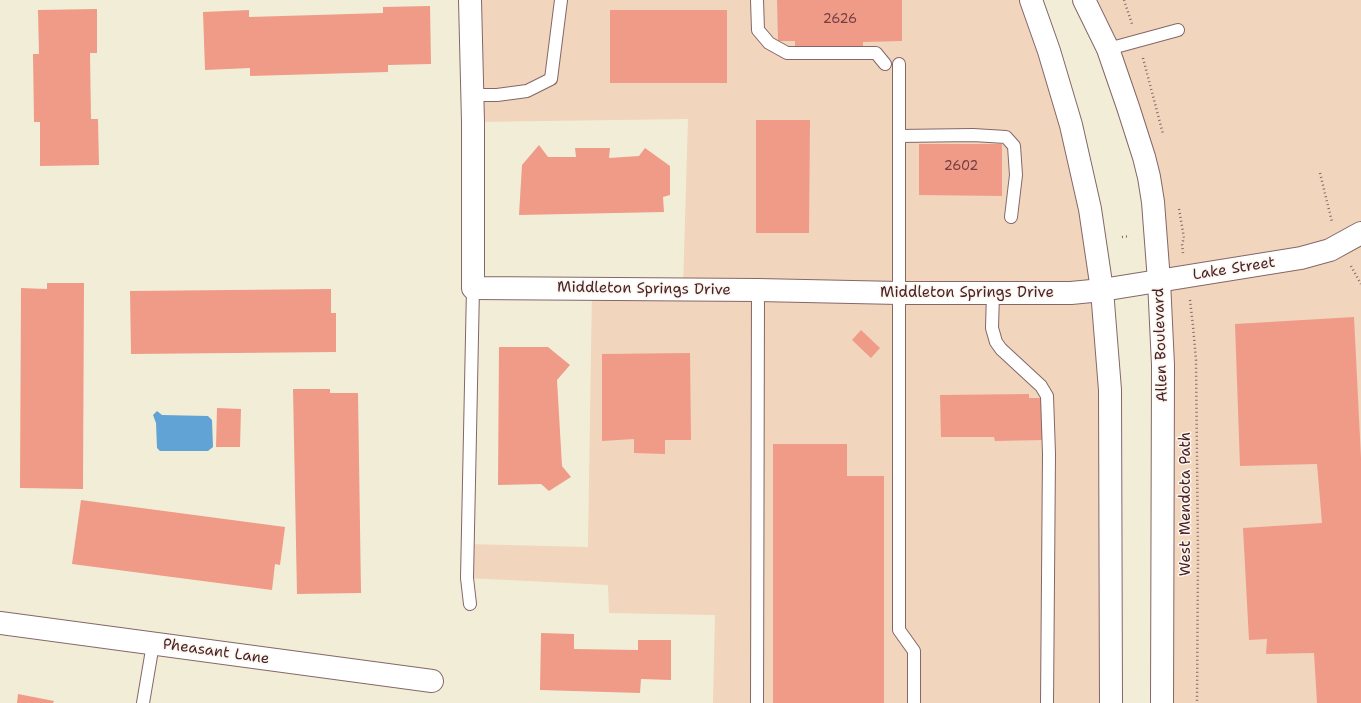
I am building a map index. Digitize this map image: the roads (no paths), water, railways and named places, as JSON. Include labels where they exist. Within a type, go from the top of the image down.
[{"type":"street","points":[[470,0],[472,95],[472,288]]},
{"type":"street","points":[[1031,0],[1049,51],[1071,125],[1090,209],[1102,290],[1110,390],[1111,703]]},
{"type":"street","name":"Allen Boulevard","points":[[1084,0],[1108,49],[1138,139],[1149,178],[1153,202],[1160,281],[1163,365],[1162,703]]},
{"type":"street","name":"Lake Street","points":[[1102,290],[1301,258],[1330,250],[1361,233]]},
{"type":"street","name":"Middleton Springs Drive","points":[[472,288],[758,290],[992,294],[1071,293],[1102,290]]},
{"type":"street","name":"Pheasant Lane","points":[[0,623],[432,681]]},
{"type":"lane","points":[[472,95],[497,95],[527,91],[551,79],[560,0]]},
{"type":"lane","points":[[757,0],[758,30],[769,43],[787,53],[876,53],[885,64]]},
{"type":"lane","points":[[1108,49],[1178,30]]},
{"type":"lane","points":[[899,64],[899,630],[914,651],[914,703]]},
{"type":"lane","points":[[899,136],[974,135],[1006,137],[1014,146],[1016,175],[1011,217]]},
{"type":"lane","points":[[470,604],[467,578],[472,288]]},
{"type":"lane","points":[[758,290],[758,703]]},
{"type":"lane","points":[[992,294],[992,328],[996,342],[1001,349],[1041,386],[1047,396],[1049,462],[1046,703]]},
{"type":"lane","points":[[143,703],[153,644]]},
{"type":"water","points":[[157,411],[162,415],[208,416],[212,420],[213,447],[208,451],[160,451],[157,448],[156,423],[153,415]]}]
